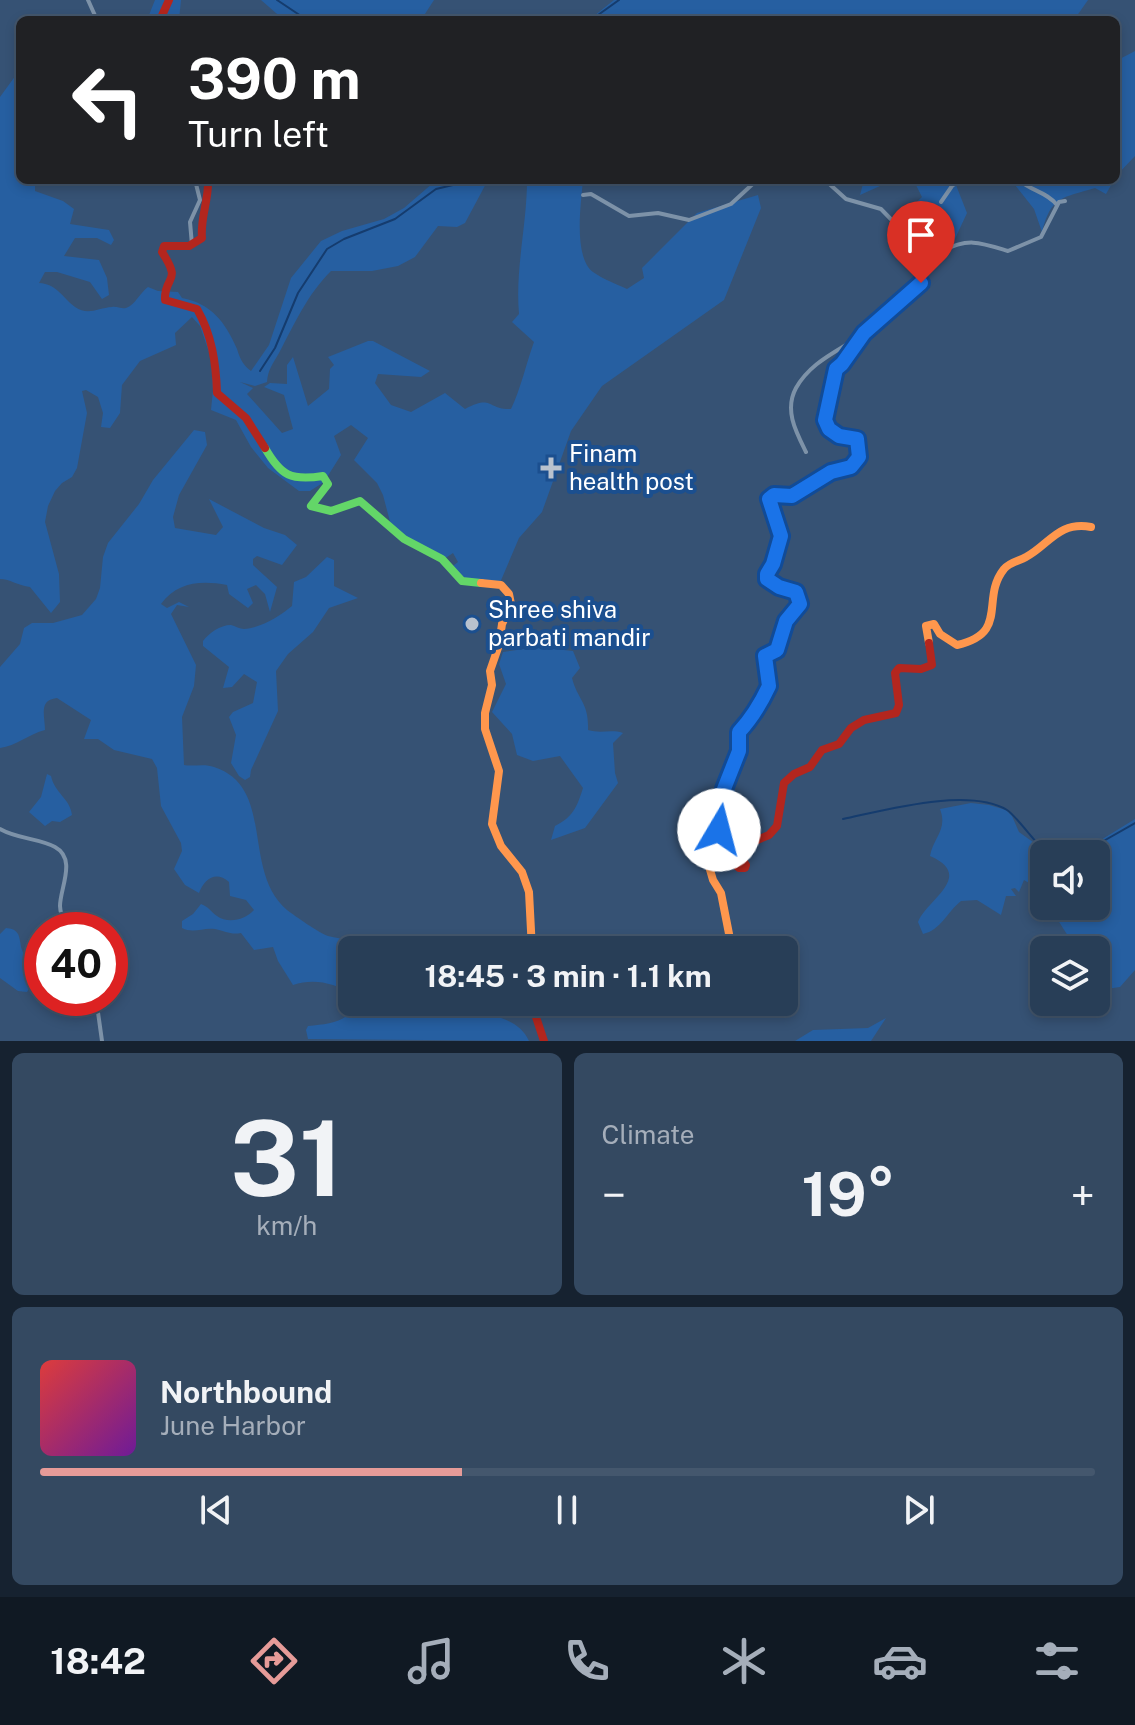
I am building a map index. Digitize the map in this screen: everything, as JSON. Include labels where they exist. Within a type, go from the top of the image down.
[{"type":"street","points":[[191,247],[194,241],[190,222],[200,200],[196,184]]},
{"type":"street","points":[[208,184],[209,192],[199,223],[202,238],[191,247],[164,246],[162,252],[171,266],[173,278],[164,294],[165,300],[197,309],[204,319],[214,355],[217,393],[241,411],[253,425],[271,459],[290,477],[323,476],[328,484],[310,503],[311,506],[322,512],[330,512],[347,502],[360,501],[412,546],[436,554],[445,561],[462,581],[501,585],[509,594],[511,604],[502,624],[490,671],[492,685],[485,713],[485,729],[499,771],[492,824],[501,846],[522,872],[529,892],[531,936]]},
{"type":"street","points":[[583,195],[591,194],[629,216],[658,213],[689,220],[731,204],[753,184]]},
{"type":"street","points":[[829,184],[846,199],[881,209],[917,246],[934,256]]},
{"type":"street","points":[[941,202],[955,184]]},
{"type":"street","points":[[1025,184],[1051,197],[1057,205]]},
{"type":"street","points":[[806,452],[790,413],[795,390],[813,366],[864,333],[921,283],[934,256],[948,248],[974,241],[1008,251],[1041,237],[1059,202],[1065,201]]},
{"type":"street","points":[[864,333],[836,369],[825,420],[829,429],[839,436],[857,439],[859,457],[851,467],[831,472],[792,496],[774,495],[769,499],[781,536],[767,579],[796,592],[800,604],[786,621],[777,650],[765,656],[769,686],[760,699],[759,707],[739,732],[739,751],[724,789],[726,798],[719,818],[716,848],[739,868],[746,865],[736,849],[769,835],[777,826],[784,783],[794,774],[810,767],[822,750],[839,744],[851,728],[864,720],[896,713],[899,705],[895,673],[899,668],[921,669],[932,665],[926,626],[934,624],[940,634],[957,645],[981,638],[993,616],[996,587],[1005,568],[1072,527],[1091,527]]},
{"type":"street","points":[[719,818],[712,828],[692,839],[701,845],[706,857],[711,860],[712,879],[723,899],[730,936]]},
{"type":"street","points":[[0,829],[53,846],[62,852],[66,861],[60,905],[62,912]]},
{"type":"street","points":[[99,1016],[102,1041]]},
{"type":"street","points":[[536,1016],[544,1041]]},
{"type":"shaded area","points":[[155,0],[181,0],[179,16],[149,16]]},
{"type":"shaded area","points":[[261,0],[434,0],[424,16],[279,16]]},
{"type":"shaded area","points":[[614,0],[1088,0],[1077,16],[594,16]]},
{"type":"shaded area","points":[[1135,51],[1135,156],[1120,172],[1121,82],[1120,59]]},
{"type":"shaded area","points":[[16,75],[16,184],[35,184],[35,191],[63,201],[74,209],[70,224],[109,230],[114,240],[111,245],[97,238],[75,238],[64,256],[99,260],[107,278],[109,295],[102,299],[90,282],[57,272],[45,272],[39,283],[55,288],[75,307],[84,311],[128,307],[148,287],[178,292],[182,298],[202,305],[216,316],[228,330],[242,362],[251,371],[269,345],[291,278],[321,241],[342,231],[384,219],[404,208],[432,184],[486,184],[465,223],[457,227],[438,226],[415,257],[398,266],[372,271],[331,271],[323,280],[296,320],[271,367],[267,382],[255,386],[240,382],[253,388],[247,394],[282,433],[293,429],[284,395],[264,387],[270,383],[287,384],[287,365],[293,357],[308,406],[329,389],[330,369],[334,365],[328,357],[368,341],[430,371],[421,377],[378,374],[375,383],[391,405],[411,412],[445,393],[465,409],[486,403],[511,409],[534,342],[512,322],[519,314],[527,184],[583,184],[580,229],[587,265],[597,275],[627,289],[644,278],[642,268],[697,213],[758,195],[761,208],[724,300],[602,386],[571,431],[542,512],[519,538],[499,585],[454,577],[449,569],[458,562],[453,553],[444,559],[393,533],[377,483],[354,460],[368,438],[351,425],[334,436],[341,455],[324,482],[310,491],[299,491],[268,468],[251,447],[236,420],[211,410],[211,358],[200,326],[192,317],[175,333],[176,345],[140,361],[122,385],[120,413],[110,428],[101,427],[103,413],[98,397],[82,391],[87,413],[77,468],[72,477],[55,491],[45,522],[59,574],[60,602],[51,613],[30,587],[0,579],[0,97]]},
{"type":"shaded area","points":[[863,184],[884,184],[860,195]]},
{"type":"shaded area","points":[[916,184],[956,184],[967,213],[954,241],[936,251],[909,235],[900,218],[922,197]]},
{"type":"shaded area","points":[[1014,184],[1112,184],[1106,194],[1095,188],[1060,200],[1049,211],[1042,232],[1034,209]]},
{"type":"shaded area","points":[[194,430],[205,432],[207,445],[179,495],[173,517],[175,528],[216,535],[223,527],[209,499],[264,528],[285,535],[297,545],[282,565],[257,556],[253,559],[253,565],[277,587],[270,612],[265,594],[256,585],[247,589],[253,603],[248,608],[229,594],[227,585],[208,583],[182,587],[161,604],[167,608],[179,602],[189,607],[177,605],[171,614],[196,665],[194,686],[182,717],[184,765],[214,767],[233,777],[245,792],[265,874],[273,893],[287,910],[313,928],[338,937],[338,987],[309,982],[293,985],[273,947],[254,950],[241,933],[182,928],[182,921],[201,904],[226,920],[241,918],[254,910],[246,900],[230,896],[229,882],[224,878],[211,878],[199,893],[185,885],[174,869],[182,851],[181,843],[161,806],[157,768],[152,759],[114,750],[98,739],[84,739],[91,720],[57,698],[45,705],[45,730],[0,748],[0,667],[20,644],[24,628],[32,623],[53,623],[82,615],[96,599],[108,543],[139,504],[153,480]]},
{"type":"shaded area","points":[[327,557],[334,560],[334,586],[358,598],[329,608],[313,632],[288,654],[276,671],[278,711],[250,777],[245,780],[231,763],[236,735],[229,717],[253,703],[257,682],[244,674],[232,687],[223,688],[229,667],[203,646],[203,641],[223,626],[250,628],[282,614],[292,606],[294,582],[306,577]]},
{"type":"shaded area","points":[[537,647],[573,651],[580,668],[572,678],[585,707],[588,730],[623,733],[613,743],[618,783],[585,828],[551,840],[555,826],[574,811],[583,788],[560,756],[533,761],[517,755],[512,734],[492,712],[506,684],[499,664],[503,652]]},
{"type":"shaded area","points":[[47,774],[72,815],[45,826],[29,812],[41,797]]},
{"type":"shaded area","points":[[971,803],[1006,810],[1019,832],[1030,840],[1030,884],[1024,880],[1019,892],[1011,889],[1016,896],[1006,896],[1001,915],[977,900],[961,901],[939,925],[923,934],[918,922],[949,880],[949,872],[943,864],[930,856],[941,828],[940,809]]},
{"type":"shaded area","points":[[1135,819],[1135,970],[1120,987],[1110,988],[1110,936],[1068,936],[1058,920],[1110,920],[1110,840],[1101,840]]},
{"type":"shaded area","points":[[6,928],[18,934],[24,955],[24,992],[0,978],[0,934]]},
{"type":"shaded area","points":[[493,1016],[514,1024],[529,1041],[308,1039],[308,1026],[344,1018]]},
{"type":"shaded area","points":[[886,1018],[871,1041],[795,1041],[813,1030],[868,1028]]},
{"type":"waterway","points":[[277,0],[301,16]]},
{"type":"waterway","points":[[597,16],[619,0]]},
{"type":"waterway","points":[[260,371],[275,348],[298,293],[327,249],[395,219],[436,189],[457,184]]},
{"type":"waterway","points":[[843,819],[926,802],[971,800],[991,803],[1007,810],[1040,846],[1063,839],[1093,847],[1135,823]]},
{"type":"traffic: fast","points":[[265,448],[276,465],[288,474],[303,478],[323,476],[328,484],[311,506],[331,511],[360,501],[404,539],[442,559],[462,581],[481,583]]},
{"type":"traffic: slow","points":[[729,936],[721,893],[713,880],[706,856],[692,839],[712,828],[721,815],[726,798],[724,789],[739,751],[739,732],[759,707],[760,699],[769,686],[765,656],[777,650],[786,621],[800,604],[796,592],[767,579],[781,536],[769,499],[779,495]]},
{"type":"traffic: slow","points":[[929,643],[926,626],[934,624],[940,634],[957,645],[973,640],[989,624],[997,580],[1006,567],[1070,527],[1091,527]]},
{"type":"traffic: slow","points":[[481,583],[501,585],[509,594],[511,604],[502,624],[490,671],[492,685],[485,713],[485,729],[499,771],[492,824],[501,846],[522,872],[529,892],[531,936]]},
{"type":"traffic: jam","points":[[162,16],[169,0]]},
{"type":"traffic: jam","points":[[208,184],[202,238],[189,246],[164,246],[162,252],[172,275],[165,300],[197,309],[212,350],[217,393],[246,418],[265,448]]},
{"type":"traffic: jam","points":[[779,495],[792,496],[831,472],[851,467],[859,457],[857,439],[838,434],[825,420],[836,369],[864,333]]},
{"type":"traffic: jam","points":[[719,819],[716,848],[739,868],[745,868],[736,849],[769,835],[777,826],[784,783],[794,774],[810,767],[822,750],[839,744],[851,728],[864,720],[896,713],[899,705],[895,673],[899,668],[921,669],[932,665],[929,643]]},
{"type":"traffic: jam","points":[[536,1016],[544,1041]]},
{"type":"place","name":"Finam health post","points":[[551,468]]},
{"type":"place","name":"Shree shiva parbati mandir","points":[[472,624]]},
{"type":"route","points":[[719,830],[719,818],[726,798],[724,789],[739,751],[739,732],[759,707],[760,699],[769,686],[765,656],[777,650],[786,621],[800,604],[796,592],[767,579],[781,536],[769,499],[774,495],[792,496],[831,472],[851,467],[859,457],[857,439],[839,436],[829,429],[825,420],[834,374],[864,333],[921,283]]}]
